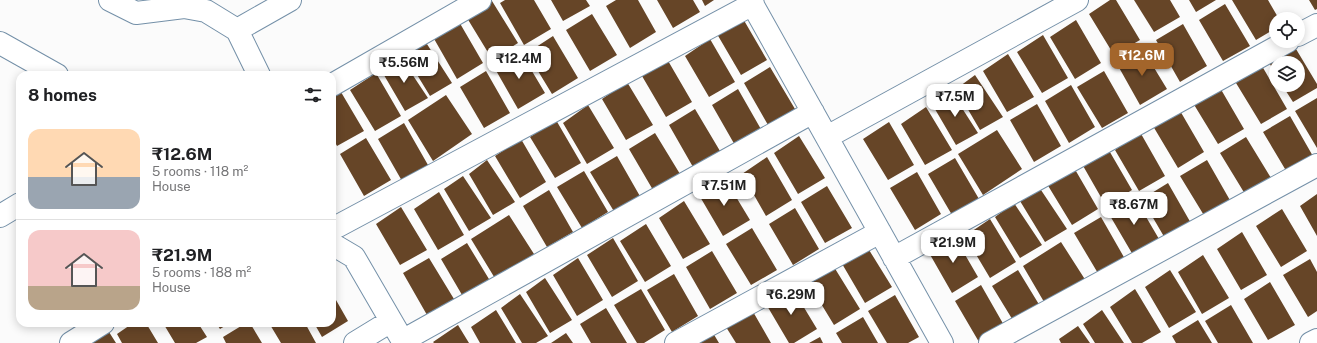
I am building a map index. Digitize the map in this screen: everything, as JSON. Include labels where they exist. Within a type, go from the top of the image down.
[{"type":"street","points":[[110,0],[141,7],[184,7],[206,11],[237,30],[257,71]]},
{"type":"street","points":[[237,30],[290,0]]},
{"type":"street","points":[[336,83],[480,0]]},
{"type":"street","points":[[827,137],[1077,0]]},
{"type":"street","points":[[336,227],[752,2],[880,232],[936,341]]},
{"type":"street","points":[[1305,31],[1317,25]]},
{"type":"street","points":[[894,258],[1275,48]]},
{"type":"street","points":[[4,49],[49,71]]},
{"type":"street","points":[[336,231],[354,257],[403,342],[813,112]]},
{"type":"street","points":[[990,343],[1317,165]]},
{"type":"street","points":[[0,216],[16,206]]},
{"type":"street","points":[[676,343],[880,232]]},
{"type":"street","points":[[355,343],[391,321]]},
{"type":"street","points":[[72,343],[97,327]]},
{"type":"street","points":[[1311,343],[1317,340]]},
{"type":"building","points":[[505,0],[534,0],[551,29],[524,45],[500,3]]},
{"type":"building","points":[[551,0],[586,0],[590,6],[563,21]]},
{"type":"building","points":[[616,0],[638,0],[656,32],[630,48],[606,6]]},
{"type":"building","points":[[657,0],[693,0],[700,12],[673,28]]},
{"type":"building","points":[[702,0],[714,0],[705,6]]},
{"type":"building","points":[[1110,0],[1116,0],[1140,40],[1114,55],[1089,14]]},
{"type":"building","points":[[1134,0],[1170,0],[1180,17],[1154,32]]},
{"type":"building","points":[[1189,0],[1216,0],[1196,12]]},
{"type":"building","points":[[1232,0],[1268,0],[1275,12],[1269,12],[1269,32],[1256,40]]},
{"type":"building","points":[[1309,0],[1317,0],[1317,9],[1315,10]]},
{"type":"building","points":[[492,1],[518,43],[492,59],[467,18]]},
{"type":"building","points":[[1225,4],[1250,46],[1223,61],[1199,20]]},
{"type":"building","points":[[592,14],[617,55],[590,71],[566,30]]},
{"type":"building","points":[[742,17],[767,60],[741,75],[717,34]]},
{"type":"building","points":[[458,20],[483,63],[457,79],[433,37]]},
{"type":"building","points":[[1076,20],[1101,63],[1075,79],[1050,37]]},
{"type":"building","points":[[1183,24],[1207,66],[1180,82],[1156,40]]},
{"type":"building","points":[[1043,35],[1068,78],[1042,93],[1017,52]]},
{"type":"building","points":[[553,36],[578,78],[552,94],[527,53]]},
{"type":"building","points":[[710,39],[735,82],[709,97],[685,56]]},
{"type":"building","points":[[425,41],[452,83],[430,96],[405,55]]},
{"type":"building","points":[[1142,48],[1167,89],[1140,105],[1117,64]]},
{"type":"building","points":[[1287,48],[1295,48],[1300,56],[1275,56]]},
{"type":"building","points":[[520,51],[545,93],[518,109],[494,67]]},
{"type":"building","points":[[1008,54],[1034,97],[1007,112],[983,71]]},
{"type":"building","points":[[400,56],[428,98],[405,111],[381,70]]},
{"type":"building","points":[[667,59],[692,102],[666,117],[642,76]]},
{"type":"building","points":[[1305,64],[1317,84],[1317,88],[1293,102],[1287,92],[1305,92]]},
{"type":"building","points":[[1262,66],[1269,78],[1269,92],[1277,92],[1287,109],[1261,124],[1236,83]]},
{"type":"building","points":[[770,67],[795,109],[768,125],[744,83]]},
{"type":"building","points":[[486,71],[510,113],[484,128],[460,87]]},
{"type":"building","points":[[1104,71],[1128,113],[1102,128],[1077,87]]},
{"type":"building","points":[[376,73],[401,116],[375,131],[350,90]]},
{"type":"building","points":[[975,75],[1003,117],[980,130],[956,89]]},
{"type":"building","points":[[627,82],[653,125],[626,140],[602,99]]},
{"type":"building","points":[[1071,85],[1095,127],[1069,143],[1045,101]]},
{"type":"building","points":[[1219,86],[1244,129],[1218,144],[1193,103]]},
{"type":"building","points":[[338,87],[364,131],[337,146],[336,144],[336,89]]},
{"type":"building","points":[[738,89],[762,131],[736,147],[712,105]]},
{"type":"building","points":[[951,91],[978,133],[956,145],[932,104]]},
{"type":"building","points":[[446,95],[472,134],[433,161],[408,120]]},
{"type":"building","points":[[1317,98],[1317,148],[1295,111]]},
{"type":"building","points":[[1037,104],[1061,146],[1034,162],[1010,120]]},
{"type":"building","points":[[588,105],[614,148],[587,164],[563,123]]},
{"type":"building","points":[[926,107],[952,150],[925,165],[901,124]]},
{"type":"building","points":[[695,109],[720,151],[693,167],[669,125]]},
{"type":"building","points":[[1179,109],[1204,152],[1178,168],[1153,126]]},
{"type":"building","points":[[1290,116],[1314,158],[1288,174],[1263,132]]},
{"type":"building","points":[[556,120],[581,163],[555,178],[530,137]]},
{"type":"building","points":[[889,122],[914,165],[888,180],[863,139]]},
{"type":"building","points":[[404,123],[428,165],[402,181],[378,139]]},
{"type":"building","points":[[997,130],[1022,169],[983,195],[958,154]]},
{"type":"building","points":[[1140,132],[1165,176],[1139,191],[1115,150]]},
{"type":"building","points":[[655,133],[680,174],[653,190],[629,149]]},
{"type":"building","points":[[799,136],[825,178],[798,194],[774,153]]},
{"type":"building","points":[[1246,137],[1271,178],[1245,194],[1220,153]]},
{"type":"building","points":[[366,138],[391,180],[364,196],[340,154]]},
{"type":"building","points":[[521,139],[546,182],[520,198],[495,156]]},
{"type":"building","points":[[1107,147],[1132,190],[1106,206],[1082,164]]},
{"type":"building","points":[[617,156],[641,198],[615,213],[590,172]]},
{"type":"building","points":[[767,157],[792,200],[766,216],[742,174]]},
{"type":"building","points":[[955,158],[979,199],[952,215],[928,174]]},
{"type":"building","points":[[487,160],[515,202],[493,215],[469,174]]},
{"type":"building","points":[[1207,160],[1231,202],[1205,217],[1180,176]]},
{"type":"building","points":[[1073,166],[1098,209],[1072,225],[1047,184]]},
{"type":"building","points":[[584,171],[608,212],[582,228],[557,187]]},
{"type":"building","points":[[917,172],[941,214],[915,230],[890,188]]},
{"type":"building","points":[[463,176],[491,218],[469,231],[444,189]]},
{"type":"building","points":[[724,177],[750,220],[723,236],[699,195]]},
{"type":"building","points":[[1168,183],[1192,225],[1166,240],[1142,199]]},
{"type":"building","points":[[827,186],[852,228],[825,243],[801,202]]},
{"type":"building","points":[[1039,187],[1067,229],[1045,242],[1020,201]]},
{"type":"building","points":[[549,190],[573,232],[547,247],[523,206]]},
{"type":"building","points":[[439,192],[464,235],[438,250],[414,209]]},
{"type":"building","points":[[1317,194],[1317,236],[1300,206]]},
{"type":"building","points":[[1135,198],[1159,239],[1133,255],[1109,214]]},
{"type":"building","points":[[684,201],[710,244],[683,259],[659,218]]},
{"type":"building","points":[[1014,203],[1042,245],[1020,258],[995,217]]},
{"type":"building","points":[[401,207],[427,250],[400,265],[376,224]]},
{"type":"building","points":[[795,208],[819,249],[793,265],[769,224]]},
{"type":"building","points":[[1282,209],[1307,251],[1281,267],[1256,226]]},
{"type":"building","points":[[509,215],[534,254],[496,280],[471,239]]},
{"type":"building","points":[[1101,217],[1125,259],[1099,275],[1074,233]]},
{"type":"building","points":[[990,219],[1016,262],[990,278],[965,236]]},
{"type":"building","points":[[646,224],[671,266],[645,282],[620,241]]},
{"type":"building","points":[[752,228],[777,270],[751,285],[726,244]]},
{"type":"building","points":[[1242,232],[1267,275],[1241,290],[1217,249]]},
{"type":"building","points":[[953,234],[978,277],[952,293],[928,251]]},
{"type":"building","points":[[613,238],[638,281],[612,297],[587,255]]},
{"type":"building","points":[[1061,242],[1086,281],[1047,307],[1023,266]]},
{"type":"building","points":[[467,243],[492,284],[465,300],[441,259]]},
{"type":"building","points":[[866,245],[892,287],[865,303],[841,262]]},
{"type":"building","points":[[712,251],[737,293],[710,309],[686,267]]},
{"type":"building","points":[[1203,255],[1229,298],[1202,314],[1178,272]]},
{"type":"building","points":[[429,258],[454,299],[427,315],[403,273]]},
{"type":"building","points":[[578,258],[603,300],[577,316],[553,275]]},
{"type":"building","points":[[1310,259],[1317,272],[1317,311],[1308,317],[1283,275]]},
{"type":"building","points":[[834,267],[860,309],[834,325],[809,284]]},
{"type":"building","points":[[1018,270],[1043,311],[1017,327],[992,286]]},
{"type":"building","points":[[1170,270],[1196,312],[1169,328],[1145,287]]},
{"type":"building","points":[[674,274],[698,316],[672,332],[647,290]]},
{"type":"building","points":[[545,278],[572,320],[550,333],[526,292]]},
{"type":"building","points":[[1270,282],[1295,325],[1268,340],[1244,299]]},
{"type":"building","points":[[981,285],[1005,327],[979,342],[955,301]]},
{"type":"building","points":[[791,286],[817,329],[794,343],[789,343],[766,304]]},
{"type":"building","points":[[641,289],[665,330],[644,343],[637,343],[614,305]]},
{"type":"building","points":[[1135,289],[1161,332],[1142,343],[1132,343],[1110,307]]},
{"type":"building","points":[[520,294],[548,336],[536,343],[522,343],[501,308]]},
{"type":"building","points":[[895,295],[919,337],[908,343],[887,343],[868,311]]},
{"type":"building","points":[[336,300],[348,321],[322,337],[316,327],[336,327]]},
{"type":"building","points":[[1231,305],[1253,343],[1218,343],[1205,321]]},
{"type":"building","points":[[606,308],[627,343],[591,343],[580,324]]},
{"type":"building","points":[[496,310],[516,343],[480,343],[471,327]]},
{"type":"building","points":[[752,310],[771,343],[736,343],[726,327]]},
{"type":"building","points":[[1102,310],[1124,343],[1095,343],[1083,324]]},
{"type":"building","points":[[863,317],[878,343],[842,343],[836,333]]},
{"type":"building","points":[[1198,320],[1212,343],[1176,343],[1172,336]]},
{"type":"building","points":[[458,325],[469,343],[433,342]]},
{"type":"building","points":[[1078,326],[1090,343],[1061,343],[1059,339]]},
{"type":"building","points":[[127,327],[148,327],[158,343],[122,343],[117,334]]},
{"type":"building","points":[[165,327],[201,327],[207,337],[196,343],[175,343]]},
{"type":"building","points":[[239,327],[252,327],[262,343],[226,343],[223,337]]},
{"type":"building","points":[[271,327],[307,327],[316,343],[281,343]]},
{"type":"building","points":[[109,332],[116,343],[92,343]]},
{"type":"building","points":[[566,333],[573,343],[551,343]]},
{"type":"building","points":[[713,333],[719,343],[698,343]]},
{"type":"building","points":[[820,337],[823,343],[809,343]]}]
